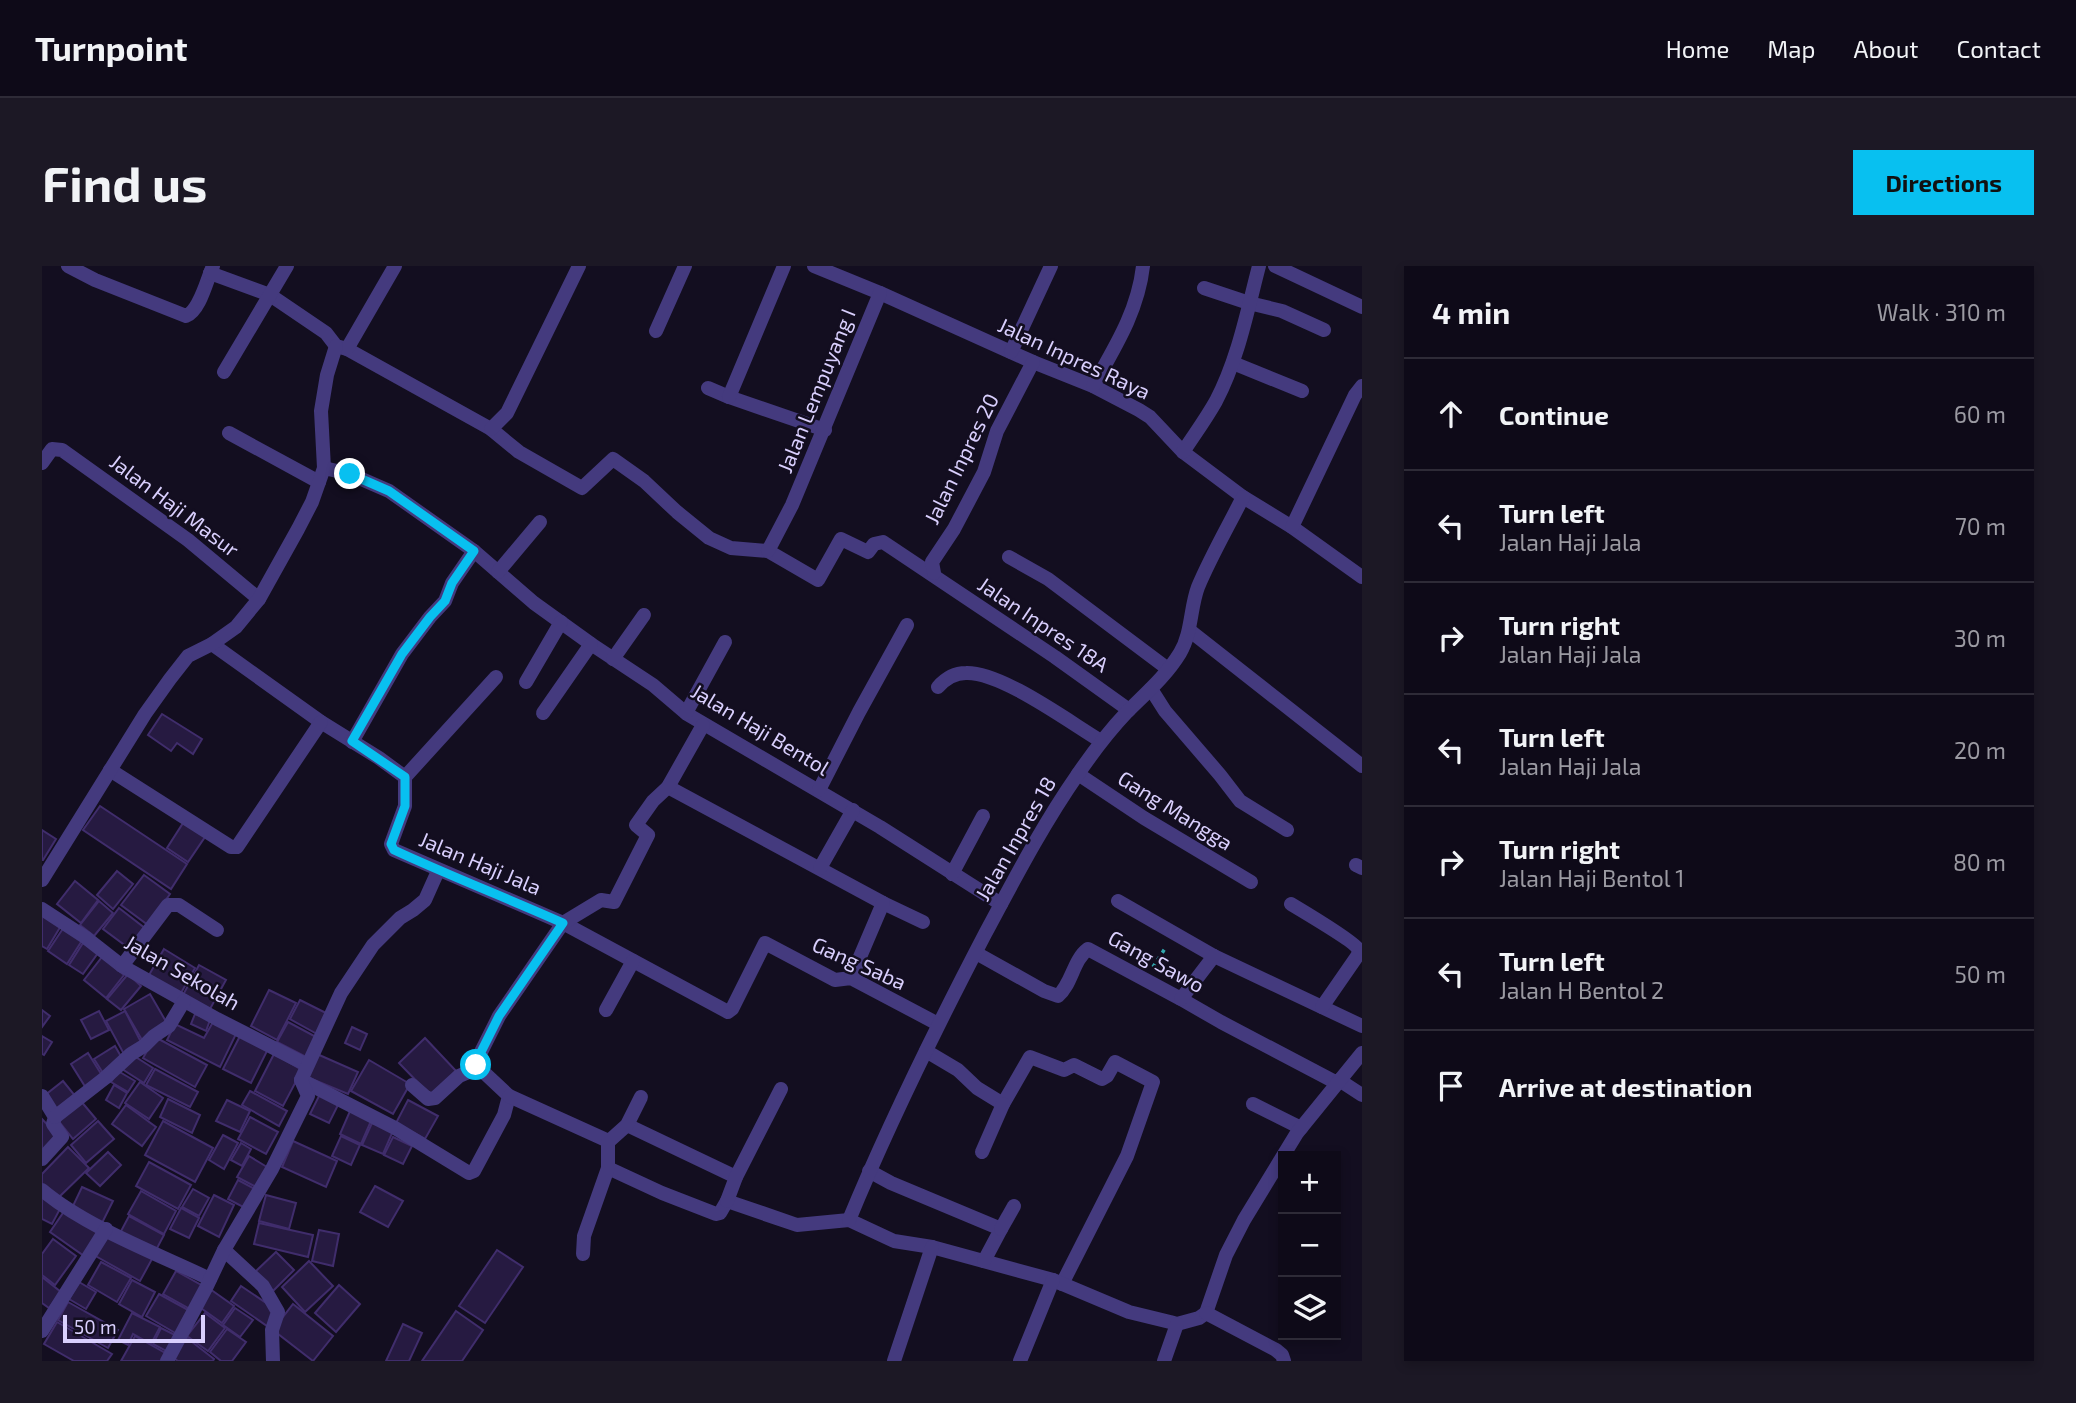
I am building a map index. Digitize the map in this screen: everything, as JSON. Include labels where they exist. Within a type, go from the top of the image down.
[{"type":"street","points":[[68,266],[98,273],[186,316],[192,314],[197,306],[212,269],[270,295],[326,333],[341,347],[491,429],[519,452],[582,488],[613,459],[644,481],[709,538],[731,548],[768,551]]},
{"type":"street","points":[[224,372],[287,266]]},
{"type":"street","points":[[42,880],[145,714],[176,671],[188,656],[212,644],[236,627],[259,599],[312,502],[324,468],[321,411],[327,375],[341,347],[395,266]]},
{"type":"street","points":[[491,429],[507,413],[579,266]]},
{"type":"street","points":[[656,331],[685,266]]},
{"type":"street","points":[[729,397],[784,266]]},
{"type":"street","name":"Jalan Inpres Raya","points":[[814,266],[1093,386],[1139,410],[1150,417],[1183,452],[1243,497],[1292,527],[1362,577]]},
{"type":"street","points":[[1011,352],[1051,266]]},
{"type":"street","points":[[1093,386],[1128,324],[1141,285],[1143,266]]},
{"type":"street","points":[[1183,452],[1216,401],[1233,363],[1259,266]]},
{"type":"street","points":[[1275,266],[1362,307]]},
{"type":"street","points":[[1204,288],[1282,311],[1324,330]]},
{"type":"street","name":"Jalan Lempuyang I","points":[[768,551],[792,505],[825,430],[880,293]]},
{"type":"street","name":"Jalan Inpres 20","points":[[934,573],[932,562],[954,529],[984,472],[997,430],[1032,362]]},
{"type":"street","points":[[1233,363],[1302,391]]},
{"type":"street","points":[[1292,527],[1354,395],[1362,386]]},
{"type":"street","points":[[708,387],[729,397],[825,430]]},
{"type":"street","points":[[229,433],[319,482]]},
{"type":"street","name":"Jalan Haji Masur","points":[[42,463],[52,449],[62,450],[188,540],[259,599]]},
{"type":"street","name":"Jalan Haji Bentol","points":[[324,468],[350,474],[389,491],[474,551],[534,603],[653,685],[703,725],[853,810],[1001,904]]},
{"type":"street","name":"Jalan Inpres 18","points":[[849,1220],[938,1024],[1051,814],[1101,741],[1151,689],[1181,650],[1189,630],[1197,590],[1243,497]]},
{"type":"street","points":[[498,572],[540,522]]},
{"type":"street","name":"Jalan Inpres 18A","points":[[768,551],[818,580],[841,538],[868,552],[874,544],[883,541],[934,573],[938,579],[1129,710]]},
{"type":"street","points":[[352,741],[402,654],[445,601],[452,583],[474,551]]},
{"type":"street","points":[[1009,557],[1048,579],[1168,669]]},
{"type":"street","points":[[613,659],[644,615]]},
{"type":"street","points":[[526,682],[561,622]]},
{"type":"street","points":[[818,790],[907,625]]},
{"type":"street","points":[[1189,630],[1362,766]]},
{"type":"street","points":[[686,713],[725,642]]},
{"type":"street","points":[[212,644],[321,722],[405,777],[496,677]]},
{"type":"street","points":[[543,713],[590,644]]},
{"type":"street","points":[[937,687],[955,675],[966,673],[1007,683],[1101,741]]},
{"type":"street","points":[[1151,689],[1165,711],[1240,801],[1287,830]]},
{"type":"street","points":[[110,770],[231,847],[237,847],[321,722]]},
{"type":"street","points":[[608,1142],[509,1096],[478,1068],[477,1060],[499,1016],[563,923],[601,900],[614,902],[648,835],[636,825],[653,801],[668,787],[703,725]]},
{"type":"street","name":"Gang Mangga","points":[[1078,774],[1144,818],[1251,882]]},
{"type":"street","name":"Jalan Haji Jala","points":[[405,777],[405,806],[391,844],[394,850],[563,923],[729,1012],[764,943]]},
{"type":"street","points":[[668,787],[923,922]]},
{"type":"street","points":[[820,869],[853,810]]},
{"type":"street","points":[[952,874],[982,817]]},
{"type":"street","points":[[167,1361],[308,1096],[302,1080],[341,993],[373,945],[388,928],[425,900],[439,871]]},
{"type":"street","points":[[1118,901],[1214,956],[1362,1026]]},
{"type":"street","points":[[851,978],[883,903]]},
{"type":"street","points":[[1290,904],[1343,937],[1359,951],[1322,1007]]},
{"type":"street","points":[[122,966],[168,905],[179,905],[217,930]]},
{"type":"street","name":"Jalan Sekolah","points":[[42,909],[85,937],[122,966],[307,1065]]},
{"type":"street","name":"Gang Saba","points":[[764,943],[835,980],[851,978],[938,1024]]},
{"type":"street","name":"Gang Sawo","points":[[976,953],[1053,996],[1058,996],[1064,991],[1082,954],[1088,949],[1362,1095]]},
{"type":"street","points":[[1181,999],[1214,956]]},
{"type":"street","points":[[606,1010],[633,961]]},
{"type":"street","points":[[42,1159],[62,1137],[53,1124],[55,1117],[169,1026],[184,1001]]},
{"type":"street","points":[[926,1051],[958,1070],[977,1088],[1003,1104]]},
{"type":"street","points":[[727,1201],[797,1225],[849,1220],[894,1241],[932,1247],[1058,1282],[1129,1312],[1177,1324],[1199,1318],[1206,1313],[1226,1255],[1244,1220],[1301,1128],[1362,1053]]},
{"type":"street","points":[[982,1152],[1003,1104],[1030,1057],[1064,1070],[1074,1065],[1102,1079],[1107,1076],[1115,1062],[1153,1082],[1127,1156],[1058,1282],[1020,1361]]},
{"type":"street","points":[[412,1085],[428,1099],[435,1098],[458,1076],[478,1068]]},
{"type":"street","points":[[302,1080],[395,1128],[469,1173],[474,1171],[504,1115],[509,1096]]},
{"type":"street","points":[[608,1168],[662,1193],[716,1214],[720,1213],[781,1089]]},
{"type":"street","points":[[42,1096],[55,1117]]},
{"type":"street","points":[[583,1254],[584,1236],[608,1168],[608,1142],[627,1125],[641,1097]]},
{"type":"street","points":[[1254,1104],[1301,1128]]},
{"type":"street","points":[[627,1125],[736,1177]]},
{"type":"street","points":[[869,1171],[891,1183],[1002,1229]]},
{"type":"street","points":[[42,1190],[56,1202],[106,1229],[210,1279]]},
{"type":"street","points":[[984,1261],[1014,1206]]},
{"type":"street","points":[[42,1331],[106,1229]]},
{"type":"street","points":[[894,1361],[932,1247]]},
{"type":"street","points":[[224,1250],[264,1286],[278,1312],[272,1331],[273,1361]]},
{"type":"street","points":[[1206,1313],[1276,1350],[1284,1361]]},
{"type":"street","points":[[1164,1361],[1177,1324]]},
{"type":"path","points":[[1144,979],[1175,934]]},
{"type":"building","points":[[162,714],[202,739],[193,754],[177,743],[171,751],[148,735]]},
{"type":"building","points":[[100,806],[187,864],[171,889],[83,830]]},
{"type":"building","points":[[185,820],[207,834],[188,862],[167,848]]},
{"type":"building","points":[[42,830],[56,839],[43,860],[42,860]]},
{"type":"building","points":[[117,871],[133,884],[113,909],[97,895]]},
{"type":"building","points":[[144,875],[170,894],[148,925],[121,905]]},
{"type":"building","points":[[75,881],[98,900],[81,923],[57,904]]},
{"type":"building","points":[[99,901],[113,913],[94,936],[80,925]]},
{"type":"building","points":[[119,908],[146,929],[130,949],[103,929]]},
{"type":"building","points":[[42,912],[62,924],[47,949],[42,946]]},
{"type":"building","points":[[64,927],[83,939],[67,964],[48,951]]},
{"type":"building","points":[[83,943],[98,953],[83,974],[69,965]]},
{"type":"building","points":[[164,949],[195,968],[181,993],[149,975]]},
{"type":"building","points":[[102,957],[124,975],[106,998],[84,980]]},
{"type":"building","points":[[199,965],[226,980],[210,1009],[183,995]]},
{"type":"building","points":[[128,974],[141,986],[121,1010],[107,999]]},
{"type":"building","points":[[269,990],[296,1003],[277,1040],[251,1026]]},
{"type":"building","points":[[150,994],[168,1025],[142,1040],[124,1009]]},
{"type":"building","points":[[300,1000],[328,1014],[317,1034],[290,1019]]},
{"type":"building","points":[[42,1010],[50,1016],[42,1027]]},
{"type":"building","points":[[99,1011],[109,1030],[91,1039],[81,1020]]},
{"type":"building","points":[[125,1011],[143,1046],[125,1056],[106,1021]]},
{"type":"building","points":[[195,1014],[210,1020],[206,1031],[191,1024]]},
{"type":"building","points":[[213,1022],[236,1034],[220,1067],[167,1040],[175,1024],[204,1038]]},
{"type":"building","points":[[288,1022],[318,1038],[308,1058],[277,1042]]},
{"type":"building","points":[[352,1027],[367,1034],[360,1050],[345,1043]]},
{"type":"building","points":[[42,1036],[52,1042],[44,1055],[42,1054]]},
{"type":"building","points":[[240,1036],[267,1051],[251,1083],[223,1069]]},
{"type":"building","points":[[155,1037],[207,1065],[195,1087],[143,1058]]},
{"type":"building","points":[[425,1038],[457,1072],[432,1097],[399,1063]]},
{"type":"building","points":[[115,1046],[123,1060],[103,1073],[94,1059]]},
{"type":"building","points":[[88,1053],[103,1077],[86,1088],[71,1064]]},
{"type":"building","points":[[131,1054],[153,1068],[144,1083],[122,1069]]},
{"type":"building","points":[[274,1054],[302,1070],[283,1106],[255,1091]]},
{"type":"building","points":[[317,1054],[358,1072],[348,1094],[307,1077]]},
{"type":"building","points":[[369,1060],[410,1084],[393,1114],[351,1091]]},
{"type":"building","points":[[155,1069],[198,1092],[190,1107],[146,1085]]},
{"type":"building","points":[[118,1071],[135,1081],[128,1092],[111,1082]]},
{"type":"building","points":[[63,1081],[76,1097],[57,1112],[44,1096]]},
{"type":"building","points":[[140,1082],[163,1098],[149,1119],[125,1103]]},
{"type":"building","points":[[114,1085],[127,1093],[119,1108],[106,1100]]},
{"type":"building","points":[[250,1091],[287,1111],[279,1126],[242,1105]]},
{"type":"building","points":[[321,1092],[340,1101],[329,1123],[310,1114]]},
{"type":"building","points":[[168,1099],[200,1115],[192,1133],[160,1117]]},
{"type":"building","points":[[80,1100],[96,1119],[73,1139],[57,1119]]},
{"type":"building","points":[[227,1100],[250,1111],[240,1132],[216,1121]]},
{"type":"building","points":[[408,1100],[438,1116],[425,1139],[396,1123]]},
{"type":"building","points":[[126,1105],[156,1127],[142,1146],[112,1124]]},
{"type":"building","points":[[350,1111],[371,1121],[361,1144],[340,1134]]},
{"type":"building","points":[[250,1117],[278,1132],[266,1154],[238,1139]]},
{"type":"building","points":[[42,1119],[58,1136],[42,1151]]},
{"type":"building","points":[[98,1121],[114,1139],[86,1163],[71,1145]]},
{"type":"building","points":[[163,1121],[213,1148],[195,1182],[145,1155]]},
{"type":"building","points":[[372,1123],[393,1131],[383,1154],[362,1145]]},
{"type":"building","points":[[223,1135],[238,1143],[224,1169],[209,1160]]},
{"type":"building","points":[[341,1136],[360,1145],[351,1165],[332,1156]]},
{"type":"building","points":[[393,1137],[412,1146],[403,1164],[384,1155]]},
{"type":"building","points":[[293,1141],[337,1161],[326,1187],[282,1167]]},
{"type":"building","points":[[241,1143],[251,1149],[242,1166],[231,1160]]},
{"type":"building","points":[[68,1147],[89,1168],[57,1199],[42,1184],[42,1174]]},
{"type":"building","points":[[108,1152],[121,1165],[100,1186],[86,1173]]},
{"type":"building","points":[[249,1156],[267,1167],[256,1187],[237,1177]]},
{"type":"building","points":[[149,1162],[191,1185],[178,1209],[136,1186]]},
{"type":"building","points":[[238,1180],[255,1189],[245,1208],[228,1199]]},
{"type":"building","points":[[375,1186],[403,1201],[388,1227],[360,1212]]},
{"type":"building","points":[[82,1187],[113,1201],[102,1223],[72,1208]]},
{"type":"building","points":[[193,1189],[209,1198],[199,1216],[182,1207]]},
{"type":"building","points":[[141,1191],[176,1211],[164,1234],[128,1214]]},
{"type":"building","points":[[214,1195],[234,1205],[219,1237],[198,1226]]},
{"type":"building","points":[[266,1195],[296,1203],[289,1229],[259,1221]]},
{"type":"building","points":[[42,1197],[61,1207],[52,1224],[42,1219]]},
{"type":"building","points":[[181,1208],[199,1218],[189,1238],[170,1229]]},
{"type":"building","points":[[65,1210],[103,1236],[87,1258],[50,1232]]},
{"type":"building","points":[[129,1216],[164,1235],[155,1252],[120,1233]]},
{"type":"building","points":[[259,1223],[313,1235],[308,1257],[254,1244]]},
{"type":"building","points":[[319,1230],[339,1234],[333,1266],[312,1261]]},
{"type":"building","points":[[105,1232],[152,1259],[140,1281],[92,1254]]},
{"type":"building","points":[[53,1239],[76,1256],[55,1285],[42,1275],[42,1254]]},
{"type":"building","points":[[497,1250],[523,1267],[485,1323],[459,1306]]},
{"type":"building","points":[[276,1252],[294,1270],[273,1291],[255,1272]]},
{"type":"building","points":[[309,1261],[333,1286],[305,1312],[282,1287]]},
{"type":"building","points":[[101,1262],[131,1278],[117,1302],[88,1285]]},
{"type":"building","points":[[176,1271],[203,1286],[190,1309],[163,1294]]},
{"type":"building","points":[[42,1277],[61,1292],[49,1308],[42,1303]]},
{"type":"building","points":[[132,1280],[155,1292],[142,1317],[119,1304]]},
{"type":"building","points":[[79,1282],[96,1292],[86,1309],[69,1299]]},
{"type":"building","points":[[339,1285],[360,1304],[336,1332],[315,1313]]},
{"type":"building","points":[[241,1286],[278,1311],[267,1326],[231,1301]]},
{"type":"building","points":[[210,1289],[234,1306],[222,1323],[198,1306]]},
{"type":"building","points":[[159,1294],[190,1311],[177,1334],[146,1316]]},
{"type":"building","points":[[68,1302],[118,1330],[108,1348],[58,1320]]},
{"type":"building","points":[[293,1304],[333,1336],[313,1361],[273,1330]]},
{"type":"building","points":[[235,1308],[253,1320],[240,1337],[223,1325]]},
{"type":"building","points":[[456,1311],[483,1330],[462,1361],[422,1361]]},
{"type":"building","points":[[132,1313],[160,1327],[151,1344],[133,1334],[128,1345],[118,1340]]},
{"type":"building","points":[[205,1313],[225,1328],[208,1351],[187,1336]]},
{"type":"building","points":[[57,1322],[112,1354],[107,1361],[74,1361],[44,1344]]},
{"type":"building","points":[[403,1324],[422,1333],[409,1361],[386,1361]]},
{"type":"building","points":[[161,1328],[177,1336],[168,1352],[153,1344]]},
{"type":"building","points":[[227,1329],[246,1342],[232,1361],[221,1361],[210,1352]]},
{"type":"building","points":[[135,1336],[167,1354],[164,1361],[121,1361]]},
{"type":"building","points":[[187,1338],[214,1359],[213,1361],[178,1361],[172,1357]]},
{"type":"route","points":[[350,474],[389,491],[474,551],[452,583],[445,601],[402,654],[352,741],[405,777],[405,806],[392,847],[439,871],[563,923],[499,1016],[476,1065]]}]
